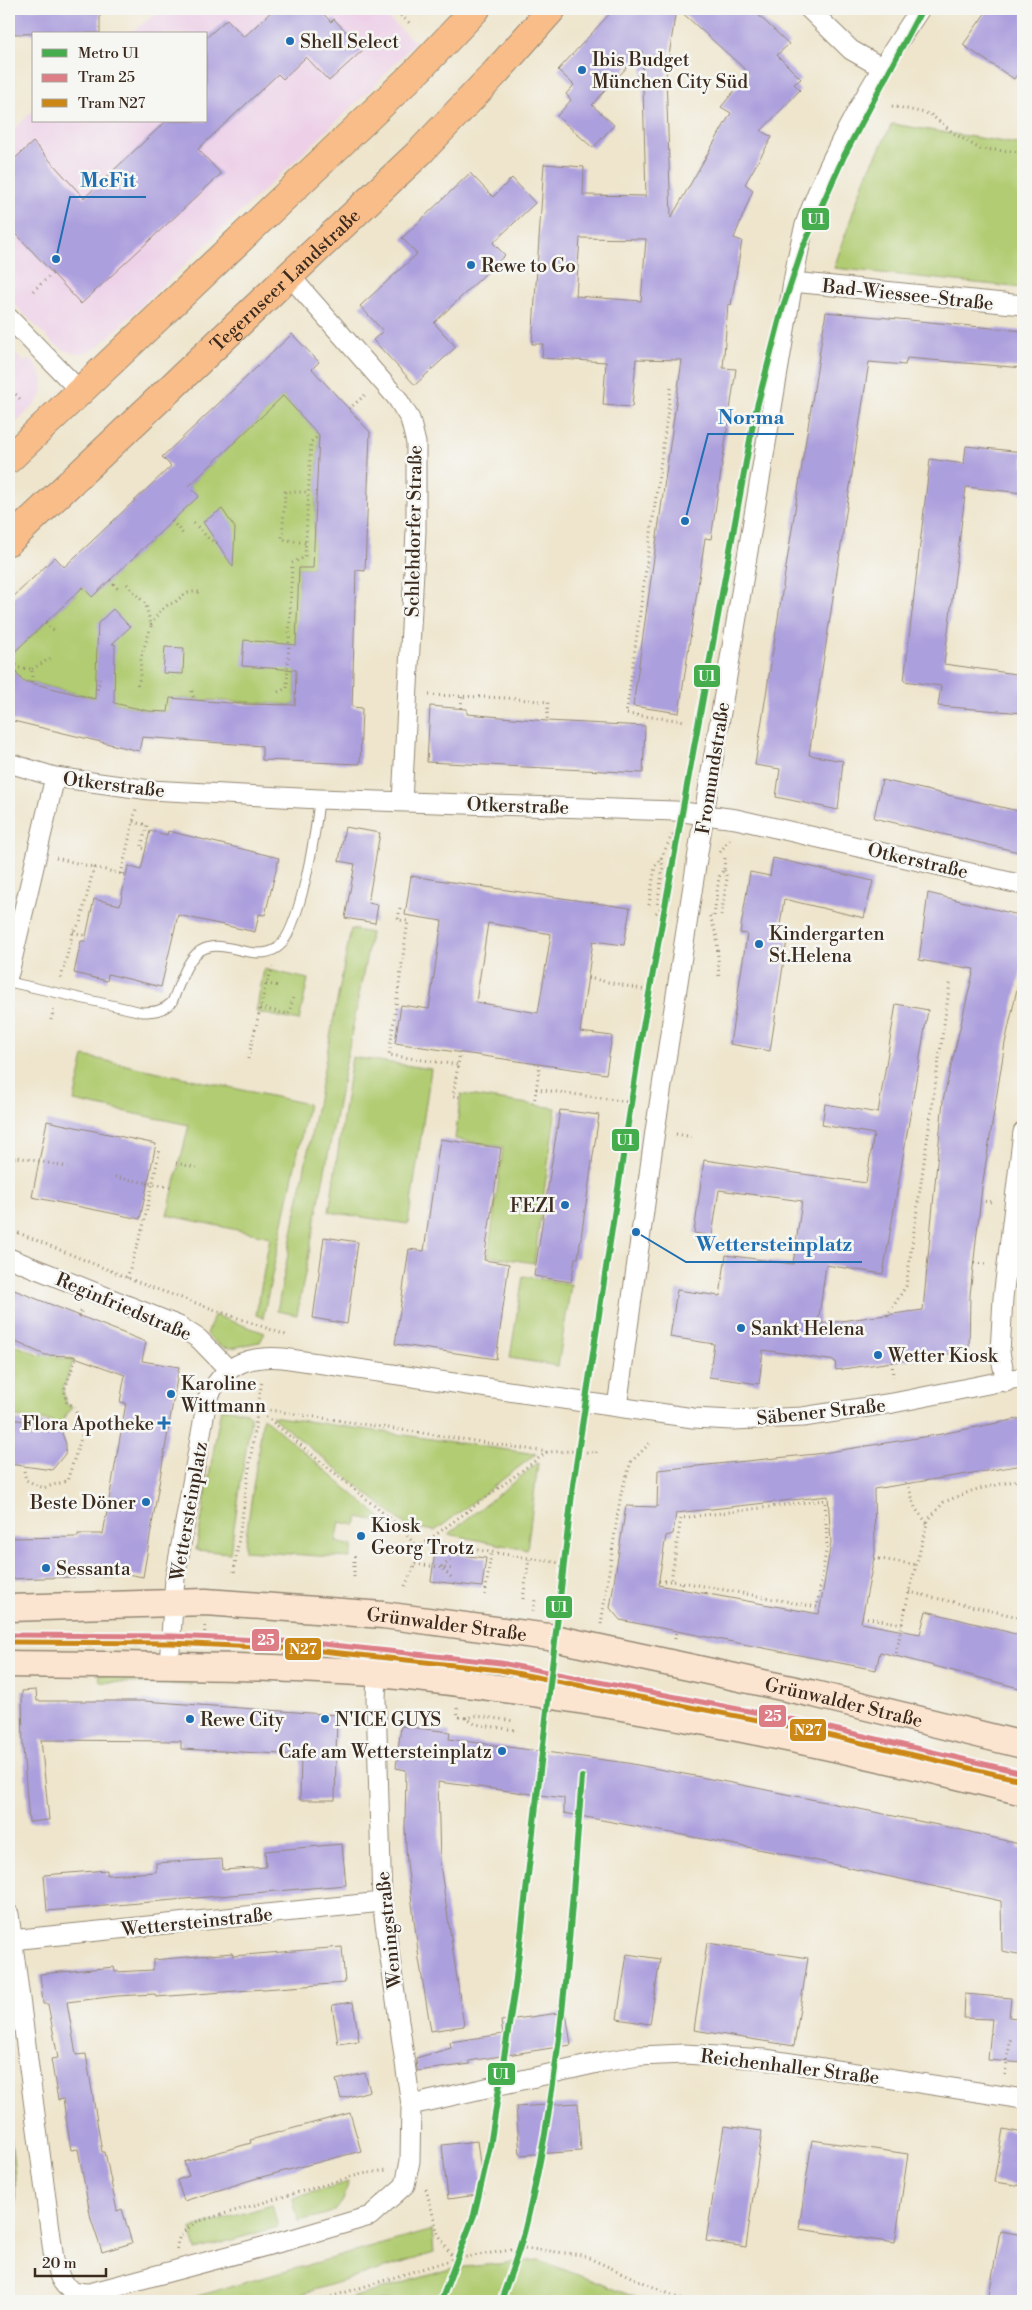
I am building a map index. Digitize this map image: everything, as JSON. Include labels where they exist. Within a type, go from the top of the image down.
[{"type":"highway","points":[[9,459],[419,70],[476,9]]},
{"type":"highway","name":"Tegernseer Landstraße","points":[[9,541],[421,151],[496,72],[552,9]]},
{"type":"main road","name":"Grünwalder Straße","points":[[9,1608],[206,1602],[383,1615],[549,1637],[814,1694],[1023,1745]]},
{"type":"main road","points":[[9,1664],[169,1665],[377,1673],[566,1697],[809,1742],[1023,1792]]},
{"type":"street","points":[[809,9],[851,50],[881,67]]},
{"type":"street","name":"Fromundstraße","points":[[617,1407],[657,1122],[704,814],[793,282],[806,221],[834,154],[881,67],[920,9]]},
{"type":"street","name":"Schlehdorfer Straße","points":[[289,275],[396,398],[410,419],[416,443],[416,522],[402,802]]},
{"type":"street","name":"Bad-Wiessee-Straße","points":[[793,282],[1023,305]]},
{"type":"street","points":[[9,318],[80,391]]},
{"type":"street","name":"Otkerstraße","points":[[9,763],[56,777],[141,789],[319,799],[675,811],[704,814],[848,844],[1023,884]]},
{"type":"street","points":[[9,973],[56,777]]},
{"type":"street","points":[[1015,1380],[1000,1353],[1003,1298],[1023,1132]]},
{"type":"street","name":"Reginfriedstraße","points":[[9,1258],[179,1326],[199,1339],[229,1370]]},
{"type":"street","name":"Wettersteinplatz","points":[[169,1665],[177,1570],[207,1400],[216,1382],[229,1370],[249,1360],[266,1357],[283,1358],[617,1407]]},
{"type":"street","name":"Säbener Straße","points":[[617,1407],[693,1418],[732,1420],[802,1417],[893,1403],[1015,1380]]},
{"type":"street","name":"Weningstraße","points":[[377,1673],[376,1705],[382,1902],[411,2105],[409,2166],[405,2185]]},
{"type":"street","name":"Wettersteinstraße","points":[[11,1940],[382,1902]]},
{"type":"street","points":[[9,1914],[54,2260],[65,2287],[74,2293],[90,2293],[183,2269],[370,2216],[405,2185]]},
{"type":"street","name":"Reichenhaller Straße","points":[[411,2105],[602,2062],[639,2056],[684,2054],[765,2059],[1023,2098]]},
{"type":"lane","points":[[9,982],[142,1012],[153,1012],[167,1007],[172,1002],[196,954],[210,946],[222,946],[254,952],[276,949],[284,941],[296,912],[317,825],[319,799]]},
{"type":"path","points":[[393,9],[412,25]]},
{"type":"path","points":[[892,106],[930,114],[955,134],[980,149],[1023,152]]},
{"type":"path","points":[[34,291],[53,273]]},
{"type":"path","points":[[9,387],[20,399]]},
{"type":"path","points":[[671,388],[626,714],[686,721]]},
{"type":"path","points":[[278,692],[287,688],[292,562],[305,557],[311,442],[319,435]]},
{"type":"path","points":[[306,543],[282,539],[285,492],[308,492]]},
{"type":"path","points":[[172,521],[183,534]]},
{"type":"path","points":[[194,523],[208,539],[217,543]]},
{"type":"path","points":[[110,580],[119,590]]},
{"type":"path","points":[[127,584],[146,605],[151,626]]},
{"type":"path","points":[[136,688],[140,678],[141,657],[151,626],[158,613],[189,591],[199,592]]},
{"type":"path","points":[[45,623],[55,631]]},
{"type":"path","points":[[9,658],[19,668],[32,669],[53,657]]},
{"type":"path","points":[[12,675],[19,668]]},
{"type":"path","points":[[32,669],[32,683]]},
{"type":"path","points":[[95,698],[100,679]]},
{"type":"path","points":[[192,691],[194,700]]},
{"type":"path","points":[[408,694],[548,702],[547,721]]},
{"type":"path","points":[[461,708],[462,696]]},
{"type":"path","points":[[37,854],[124,874],[133,822],[147,825],[141,848],[146,849]]},
{"type":"path","name":"Fromundstraße","points":[[661,858],[674,832],[675,854]]},
{"type":"path","name":"Fromundstraße","points":[[715,860],[731,837]]},
{"type":"path","points":[[649,905],[655,866],[661,858]]},
{"type":"path","points":[[657,906],[663,867],[661,858]]},
{"type":"path","points":[[721,917],[726,878],[724,869],[725,858]]},
{"type":"path","points":[[51,1020],[73,932],[80,923],[94,867]]},
{"type":"path","points":[[714,916],[719,876],[724,869]]},
{"type":"path","points":[[656,913],[667,901],[669,892]]},
{"type":"path","points":[[400,908],[398,920],[408,921],[389,1055],[458,1065]]},
{"type":"path","points":[[708,909],[717,937],[719,977]]},
{"type":"path","points":[[73,932],[86,936]]},
{"type":"path","points":[[248,1059],[276,949]]},
{"type":"path","points":[[588,978],[646,990]]},
{"type":"path","points":[[887,1316],[906,1286],[950,983]]},
{"type":"path","points":[[266,984],[280,986]]},
{"type":"path","points":[[260,1008],[289,1014],[293,998]]},
{"type":"path","points":[[460,1052],[453,1096],[461,1097]]},
{"type":"path","points":[[534,1104],[540,1064]]},
{"type":"path","points":[[536,1089],[629,1102]]},
{"type":"path","points":[[127,1278],[143,1227],[160,1149]]},
{"type":"path","points":[[9,1159],[17,1157],[68,1167]]},
{"type":"path","points":[[176,1164],[198,1168]]},
{"type":"path","points":[[115,1177],[170,1187]]},
{"type":"path","points":[[9,1229],[127,1278],[290,1337]]},
{"type":"path","points":[[24,1471],[26,1480],[44,1488],[68,1481],[83,1432],[74,1406],[68,1403],[64,1391],[76,1358]]},
{"type":"path","points":[[892,1362],[893,1377]]},
{"type":"path","points":[[234,1572],[264,1372]]},
{"type":"path","points":[[207,1400],[547,1452],[576,1451],[596,1453],[597,1449]]},
{"type":"path","points":[[258,1409],[399,1526],[418,1548]]},
{"type":"path","points":[[600,1627],[621,1493],[631,1462],[651,1442]]},
{"type":"path","points":[[405,1586],[415,1564],[418,1548],[547,1452]]},
{"type":"path","points":[[896,1653],[909,1592],[928,1524],[944,1502],[974,1490],[1023,1479]]},
{"type":"path","points":[[909,1487],[914,1508],[928,1524]]},
{"type":"path","points":[[659,1581],[671,1580],[817,1607],[827,1545],[825,1500],[681,1518],[671,1580]]},
{"type":"path","points":[[428,1542],[560,1564]]},
{"type":"path","points":[[486,1595],[491,1554]]},
{"type":"path","points":[[354,1556],[354,1582]]},
{"type":"path","points":[[874,1558],[918,1565]]},
{"type":"path","points":[[523,1599],[529,1559]]},
{"type":"path","points":[[440,1567],[453,1560]]},
{"type":"path","points":[[415,1564],[452,1568]]},
{"type":"path","points":[[440,1567],[451,1577]]},
{"type":"path","points":[[681,1589],[682,1582]]},
{"type":"path","points":[[706,1587],[706,1593]]},
{"type":"path","points":[[909,1592],[1023,1618]]},
{"type":"path","points":[[203,1666],[206,1602]]},
{"type":"path","points":[[549,1637],[554,1604]]},
{"type":"path","points":[[862,1617],[903,1624]]},
{"type":"path","points":[[457,1704],[458,1717],[476,1716],[516,1721]]},
{"type":"path","points":[[466,1718],[475,1724],[514,1730]]},
{"type":"path","points":[[1003,2095],[1011,2036]]},
{"type":"path","points":[[183,2269],[177,2249],[177,2241],[182,2233],[196,2222],[362,2174],[409,2166]]},
{"type":"path","points":[[405,2185],[424,2181],[438,2234],[454,2259]]},
{"type":"path","points":[[317,2301],[454,2259],[523,2248],[582,2255],[685,2301]]},
{"type":"path","points":[[552,2301],[566,2299],[580,2301]]},
{"type":"shaded area","points":[[163,9],[378,9],[415,42],[374,86],[99,346],[91,351],[79,354],[66,351],[53,343],[9,299],[9,134],[32,112],[32,122],[208,122],[208,32],[131,32]]},
{"type":"shaded area","points":[[9,346],[24,363],[29,358],[37,367],[43,381],[42,394],[9,430]]},
{"type":"green space","points":[[892,124],[1023,145],[1023,288],[834,268],[864,180]]},
{"type":"green space","points":[[283,396],[319,435],[313,568],[299,568],[295,705],[170,698],[168,712],[148,711],[16,679],[9,665],[9,657],[83,587],[93,596],[198,496],[189,486]]},
{"type":"green space","points":[[351,929],[371,933],[297,1315],[277,1311]]},
{"type":"green space","points":[[264,969],[308,979],[299,1021],[256,1012]]},
{"type":"green space","points":[[84,1056],[308,1104],[263,1318],[256,1315],[270,1237],[167,1215],[189,1125],[74,1101]]},
{"type":"green space","points":[[352,1057],[431,1069],[408,1224],[329,1212]]},
{"type":"green space","points":[[461,1094],[556,1108],[534,1263],[488,1256],[503,1147],[455,1139]]},
{"type":"green space","points":[[523,1276],[571,1284],[558,1366],[510,1358]]},
{"type":"green space","points":[[214,1315],[265,1333],[260,1342],[231,1348],[225,1347],[214,1341],[207,1334]]},
{"type":"green space","points":[[9,1342],[41,1356],[44,1348],[57,1353],[58,1358],[74,1359],[63,1390],[66,1404],[72,1407],[61,1423],[9,1416]]},
{"type":"green space","points":[[221,1408],[247,1412],[251,1417],[230,1553],[196,1550]]},
{"type":"green space","points":[[271,1416],[536,1454],[435,1531],[407,1526]]},
{"type":"green space","points":[[263,1417],[388,1524],[359,1517],[356,1525],[340,1522],[336,1542],[353,1546],[350,1558],[244,1551]]},
{"type":"green space","points":[[538,1463],[527,1550],[448,1534]]},
{"type":"green space","points":[[99,1674],[192,1676],[192,1685],[100,1682]]},
{"type":"green space","points":[[9,2122],[16,2197],[13,2226],[9,2238]]},
{"type":"green space","points":[[348,2182],[346,2193],[338,2207],[325,2214],[298,2221],[293,2198]]},
{"type":"green space","points":[[272,2205],[278,2227],[196,2250],[190,2229]]},
{"type":"green space","points":[[432,2230],[434,2253],[278,2301],[180,2301]]},
{"type":"green space","points":[[539,2260],[645,2301],[341,2301],[454,2268]]},
{"type":"building","points":[[9,9],[100,9],[100,32],[9,34]]},
{"type":"building","points":[[274,9],[319,9],[331,22],[334,19],[363,50],[329,81],[306,57],[283,79],[278,74],[198,149],[221,174],[81,304],[9,226],[9,164],[33,142],[84,198],[165,122],[208,122],[208,36],[227,19],[244,37]]},
{"type":"building","points":[[614,9],[676,9],[666,76],[671,218],[731,113],[721,107],[749,73],[678,9],[752,9],[789,44],[777,55],[801,79],[794,84],[800,90],[761,131],[772,137],[745,184],[753,190],[734,238],[742,241],[731,305],[728,304],[723,368],[736,369],[711,539],[705,538],[679,713],[633,706],[682,360],[636,359],[632,407],[603,405],[606,362],[542,358],[543,344],[532,344],[544,164],[584,167],[583,195],[646,196],[642,51],[592,105],[614,125],[593,148],[557,116],[571,100],[566,94],[574,85],[558,70]],"holes":[[[580,238],[646,239],[641,301],[576,296]]]},
{"type":"building","points":[[988,9],[1023,9],[1023,66],[1014,79],[963,45]]},
{"type":"building","points":[[470,173],[493,197],[512,178],[535,203],[493,243],[505,255],[434,323],[456,347],[415,385],[373,340],[383,331],[360,306],[417,254],[402,238]]},
{"type":"building","points":[[826,312],[1023,331],[1023,368],[907,358],[905,365],[869,362],[809,755],[843,761],[838,810],[776,797],[780,769],[755,765]]},
{"type":"building","points":[[292,334],[319,362],[312,369],[370,432],[365,571],[356,570],[352,707],[362,708],[360,764],[262,760],[262,746],[142,737],[139,751],[9,720],[9,665],[23,681],[95,699],[98,623],[113,609],[130,627],[112,644],[115,644],[114,703],[148,711],[168,712],[170,698],[242,704],[295,705],[296,670],[242,666],[244,640],[296,645],[299,568],[313,568],[319,435],[283,396],[189,486],[199,496],[92,597],[83,587],[9,657],[9,601],[55,557],[64,567],[90,543],[171,466],[162,457]]},
{"type":"building","points":[[966,446],[1023,452],[1023,493],[966,487],[944,664],[1023,675],[1023,713],[938,706],[941,686],[904,681],[930,459],[964,464]]},
{"type":"building","points":[[222,509],[235,528],[233,567],[203,522]]},
{"type":"building","points":[[165,647],[184,648],[183,674],[163,673]]},
{"type":"building","points":[[430,706],[467,709],[467,714],[547,721],[645,726],[643,773],[427,762]]},
{"type":"building","points":[[882,780],[1023,812],[1023,853],[874,818]]},
{"type":"building","points":[[345,827],[380,833],[368,903],[378,905],[375,923],[345,918],[355,864],[339,861]]},
{"type":"building","points":[[150,831],[167,835],[168,831],[279,858],[265,915],[259,914],[255,932],[178,915],[161,987],[108,974],[107,981],[74,973],[81,941],[85,941],[94,899],[120,905],[128,866],[141,870]]},
{"type":"building","points":[[773,858],[873,881],[864,918],[784,899],[778,939],[787,940],[770,1051],[730,1044],[747,934],[740,933],[750,872],[770,876]]},
{"type":"building","points":[[411,876],[630,908],[624,945],[593,941],[580,1032],[612,1036],[606,1074],[395,1043],[401,1005],[429,1009],[442,921],[405,915]],"holes":[[[488,923],[551,934],[538,1013],[476,1002]]]},
{"type":"building","points":[[928,893],[1023,916],[1023,962],[1005,1043],[982,1187],[970,1295],[969,1351],[836,1370],[835,1361],[763,1350],[759,1384],[709,1377],[714,1344],[670,1337],[677,1290],[720,1296],[726,1255],[793,1264],[802,1201],[719,1190],[712,1236],[694,1233],[704,1160],[866,1183],[874,1134],[822,1125],[825,1104],[878,1113],[896,1004],[928,1010],[883,1274],[826,1265],[818,1324],[923,1310],[943,1100],[974,969],[919,960]]},
{"type":"building","points":[[560,1110],[599,1115],[578,1258],[575,1258],[571,1282],[534,1276]]},
{"type":"building","points":[[47,1121],[156,1144],[140,1219],[32,1197]]},
{"type":"building","points":[[440,1139],[501,1148],[484,1260],[509,1264],[496,1359],[395,1344],[409,1249],[424,1251]]},
{"type":"building","points":[[324,1237],[358,1242],[347,1324],[313,1318]]},
{"type":"building","points":[[9,1288],[146,1342],[142,1361],[179,1367],[143,1577],[112,1571],[111,1576],[9,1579],[9,1538],[78,1537],[78,1534],[103,1534],[126,1403],[120,1402],[125,1375],[72,1356],[45,1355],[9,1339]]},
{"type":"building","points":[[1023,1418],[1023,1465],[874,1489],[875,1553],[861,1623],[920,1634],[926,1611],[1023,1636],[1023,1689],[880,1652],[876,1670],[620,1620],[610,1608],[626,1506],[657,1507],[658,1470],[816,1454],[936,1435]],"holes":[[[828,1496],[831,1543],[819,1614],[658,1585],[666,1536],[673,1534],[676,1513]]]},
{"type":"building","points":[[9,1419],[59,1425],[66,1449],[65,1454],[52,1470],[9,1464]]},
{"type":"building","points":[[435,1552],[486,1558],[482,1587],[431,1581]]},
{"type":"building","points":[[36,1690],[37,1701],[144,1701],[337,1715],[335,1800],[300,1800],[301,1755],[181,1749],[181,1741],[41,1740],[49,1820],[29,1822],[23,1748],[22,1691]]},
{"type":"building","points":[[401,1726],[450,1732],[449,1739],[627,1763],[962,1830],[1019,1844],[1017,1848],[1023,1850],[1023,1955],[1002,1951],[1001,1901],[795,1856],[564,1813],[564,1798],[438,1782],[440,1864],[464,2026],[431,2031],[419,1959],[407,1863],[405,1828],[406,1770],[396,1768]]},
{"type":"building","points":[[342,1844],[346,1885],[47,1911],[44,1875],[107,1870],[107,1875],[156,1872],[156,1863],[222,1859],[223,1870],[266,1867],[265,1851]]},
{"type":"building","points":[[707,1943],[808,1958],[794,2046],[694,2030]]},
{"type":"building","points":[[342,1947],[345,1983],[156,1997],[155,1994],[117,1996],[67,2002],[76,2055],[86,2054],[102,2152],[105,2152],[117,2211],[122,2209],[132,2243],[102,2252],[91,2219],[78,2149],[71,2150],[63,2099],[58,2100],[51,2059],[58,2058],[48,2004],[43,2004],[40,1974],[114,1967],[115,1972],[153,1970],[153,1960],[232,1953],[233,1956]]},
{"type":"building","points":[[627,1954],[660,1959],[650,2024],[617,2019]]},
{"type":"building","points":[[965,1994],[1011,1998],[1009,2017],[1023,2019],[1023,2063],[988,2060],[992,2019],[964,2018]]},
{"type":"building","points":[[353,2002],[359,2041],[338,2044],[332,2005]]},
{"type":"building","points":[[566,2012],[571,2045],[469,2061],[471,2064],[417,2071],[416,2058],[451,2048],[450,2042],[503,2034],[501,2021]]},
{"type":"building","points":[[365,2073],[370,2091],[341,2099],[336,2080]]},
{"type":"building","points":[[578,2103],[581,2151],[520,2155],[516,2107]]},
{"type":"building","points":[[350,2113],[361,2151],[254,2179],[184,2201],[177,2180],[189,2176],[184,2162],[251,2143],[250,2140]]},
{"type":"building","points":[[724,2126],[762,2131],[746,2247],[706,2241]]},
{"type":"building","points":[[1003,2129],[1023,2133],[1023,2186],[994,2182]]},
{"type":"building","points":[[812,2140],[908,2154],[895,2243],[799,2229]]},
{"type":"building","points":[[477,2141],[484,2194],[448,2199],[442,2145]]},
{"type":"building","points":[[1000,2231],[1023,2235],[1023,2301],[988,2301]]},
{"type":"metro line","name":"U1","points":[[441,2301],[474,2215],[490,2146],[515,1987],[573,1485],[641,1038],[754,418],[782,310],[803,247],[844,156],[922,9]]},
{"type":"metro line","name":"U1","points":[[501,2301],[525,2229],[548,2117],[563,2004],[582,1777]]},
{"type":"tram line","name":"25","points":[[9,1635],[171,1636],[304,1642],[501,1663],[795,1720],[1023,1773]]},
{"type":"tram line","name":"N27","points":[[9,1642],[171,1643],[303,1649],[500,1670],[793,1727],[1021,1780]]},
{"type":"place","name":"Shell Select","points":[[290,41]]},
{"type":"place","name":"Ibis Budget München City Süd","points":[[582,70]]},
{"type":"place","name":"McFit","points":[[56,259]]},
{"type":"place","name":"Rewe to Go","points":[[471,265]]},
{"type":"place","name":"Norma","points":[[685,521]]},
{"type":"place","name":"Kindergarten St.Helena","points":[[759,944]]},
{"type":"place","name":"FEZI","points":[[565,1205]]},
{"type":"place","name":"Wettersteinplatz","points":[[636,1232]]},
{"type":"place","name":"Sankt Helena","points":[[741,1328]]},
{"type":"place","name":"Wetter Kiosk","points":[[878,1355]]},
{"type":"place","name":"Karoline Wittmann","points":[[171,1394]]},
{"type":"place","name":"Flora Apotheke","points":[[164,1423]]},
{"type":"place","name":"Beste Döner","points":[[146,1502]]},
{"type":"place","name":"Kiosk Georg Trotz","points":[[361,1536]]},
{"type":"place","name":"Sessanta","points":[[46,1568]]},
{"type":"place","name":"Rewe City","points":[[190,1719]]},
{"type":"place","name":"N'ICE GUYS","points":[[325,1719]]},
{"type":"place","name":"Cafe am Wettersteinplatz","points":[[502,1751]]}]
